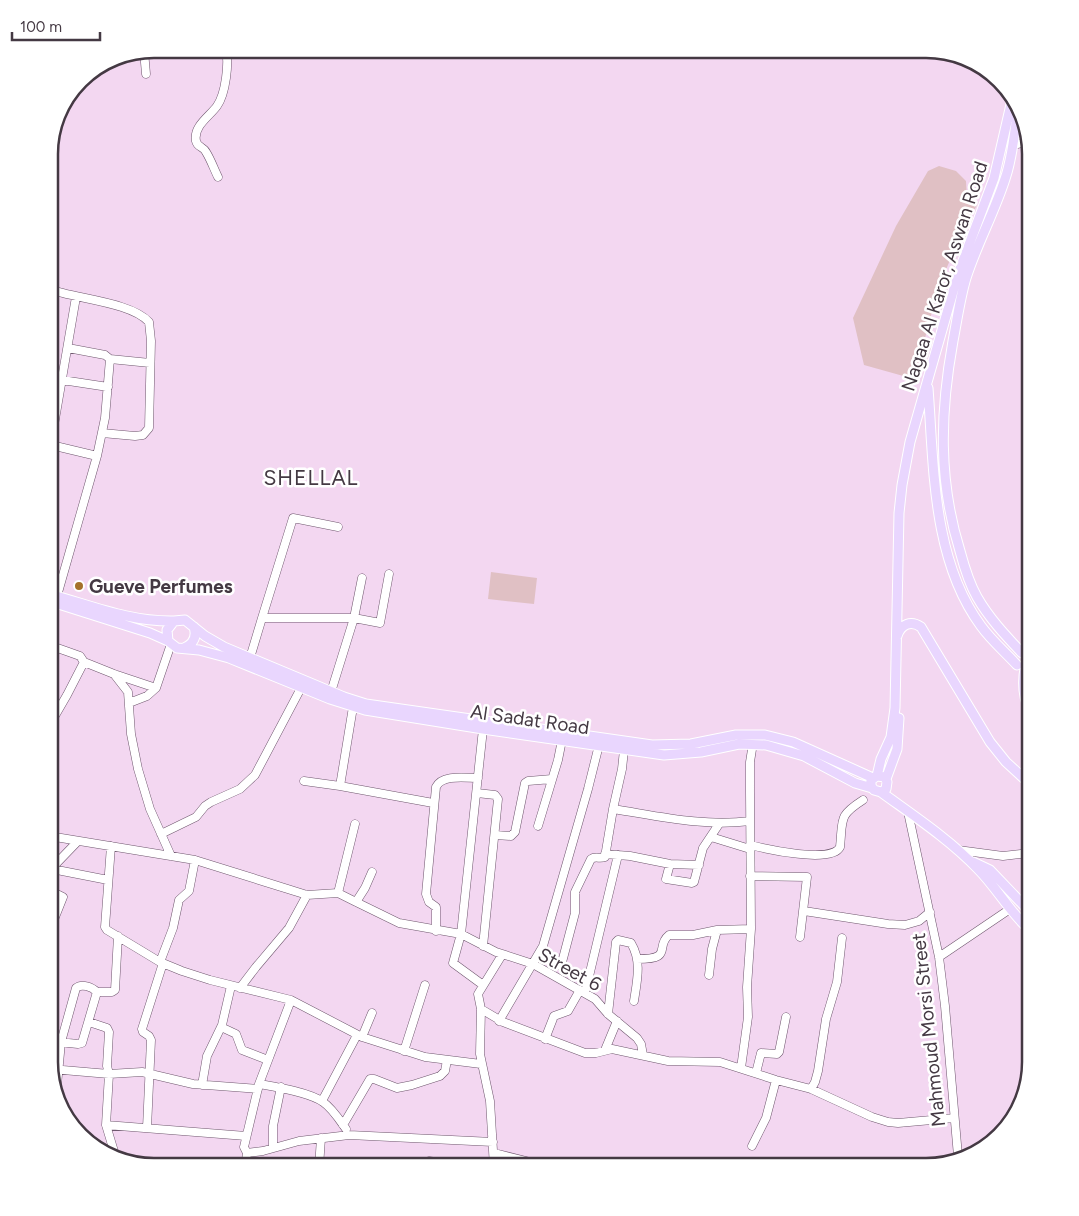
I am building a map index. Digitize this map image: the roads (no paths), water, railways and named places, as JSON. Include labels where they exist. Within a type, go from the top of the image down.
[{"type":"main road","name":"Nagaa Al Karor, Aswan Road","points":[[875,777],[891,737],[896,700],[899,513],[910,442],[958,274],[992,184],[1010,108]]},
{"type":"main road","name":"Nagaa Al Karor, Aswan Road","points":[[1016,123],[1013,146],[1004,182],[970,265],[963,289],[947,376],[942,428],[947,496],[955,536],[966,571],[976,595],[990,618],[1022,649]]},
{"type":"main road","points":[[1001,143],[1013,146]]},
{"type":"main road","points":[[927,380],[936,499],[944,542],[956,577],[968,604],[981,626],[1017,665]]},
{"type":"main road","points":[[58,599],[134,618],[154,621],[185,620],[194,627],[195,634],[193,641],[184,648],[177,648],[150,633],[58,600]]},
{"type":"main road","points":[[169,642],[167,630],[174,621]]},
{"type":"main road","points":[[896,639],[900,629],[905,625],[913,623],[921,627],[990,742],[1006,762],[1022,777]]},
{"type":"main road","name":"Al Sadat Road","points":[[194,627],[218,644],[250,658],[331,692],[355,701],[377,706],[652,745],[681,745],[736,735],[765,735],[793,742],[875,777]]},
{"type":"main road","name":"Al Sadat Road","points":[[184,648],[222,656],[353,707],[378,713],[483,730],[664,755],[682,755],[732,745],[753,743],[792,751],[855,783],[872,788]]},
{"type":"main road","name":"Nagaa Al Karor, Aswan Road","points":[[886,779],[893,764],[898,741],[899,716],[896,700]]},
{"type":"main road","points":[[855,769],[869,767],[881,759]]},
{"type":"main road","points":[[881,792],[887,787],[886,779],[882,776],[875,777],[871,783],[872,788],[876,792],[881,792],[958,850],[979,870],[1022,922]]},
{"type":"main road","points":[[970,862],[980,864],[990,870],[1022,904]]},
{"type":"street","points":[[145,58],[146,74]]},
{"type":"street","points":[[218,177],[206,150],[198,145],[196,141],[201,124],[220,100],[228,64],[227,58]]},
{"type":"street","points":[[1013,146],[1021,143]]},
{"type":"street","points":[[58,292],[120,306],[146,319],[150,327],[149,428],[143,435],[134,436],[102,433]]},
{"type":"street","points":[[58,396],[76,297]]},
{"type":"street","points":[[68,348],[105,355],[110,359],[150,363]]},
{"type":"street","points":[[58,576],[97,456],[105,418],[110,359]]},
{"type":"street","points":[[58,380],[108,387]]},
{"type":"street","points":[[58,447],[97,456]]},
{"type":"street","points":[[250,658],[293,518],[338,527]]},
{"type":"street","points":[[262,618],[354,618],[380,623],[389,574]]},
{"type":"street","points":[[331,692],[354,618],[362,578]]},
{"type":"street","points":[[129,703],[147,696],[156,688],[169,642]]},
{"type":"street","points":[[58,649],[80,656],[84,662],[114,674],[156,688]]},
{"type":"street","points":[[58,710],[84,662]]},
{"type":"street","points":[[114,674],[128,692],[134,751],[150,808],[171,856]]},
{"type":"street","points":[[161,834],[196,816],[204,806],[240,789],[256,775],[302,688]]},
{"type":"street","points":[[340,786],[353,707]]},
{"type":"street","points":[[483,730],[461,934],[454,964],[483,985]]},
{"type":"street","points":[[538,826],[562,740]]},
{"type":"street","points":[[741,1068],[748,1017],[747,987],[751,929],[750,762],[753,743]]},
{"type":"street","points":[[499,1020],[543,946],[599,745]]},
{"type":"street","points":[[561,966],[575,913],[575,892],[591,859],[594,857],[604,858],[624,750]]},
{"type":"street","points":[[436,931],[436,907],[429,902],[426,894],[436,787],[440,780],[478,778]]},
{"type":"street","points":[[495,835],[511,836],[515,832],[525,783],[528,781],[552,779]]},
{"type":"street","points":[[304,781],[433,803]]},
{"type":"street","points":[[477,793],[495,795],[498,799],[483,946]]},
{"type":"street","points":[[712,837],[750,847],[806,854],[833,853],[838,851],[840,847],[845,812],[863,800]]},
{"type":"street","points":[[613,809],[718,824],[750,822]]},
{"type":"street","name":"Mahmoud Morsi Street","points":[[908,812],[939,957],[946,1006],[958,1152]]},
{"type":"street","points":[[338,893],[355,824]]},
{"type":"street","points":[[670,864],[666,880],[692,883],[695,880],[703,848],[712,837],[718,824]]},
{"type":"street","points":[[58,838],[195,860],[307,895],[338,893],[399,923],[461,934]]},
{"type":"street","points":[[58,862],[78,841]]},
{"type":"street","points":[[111,846],[107,930],[162,962],[210,980],[291,1000],[360,1036],[404,1051],[447,1060],[481,1064]]},
{"type":"street","points":[[958,850],[1003,856],[1022,855]]},
{"type":"street","points":[[605,854],[630,856],[670,864],[699,865]]},
{"type":"street","points":[[545,1039],[554,1016],[568,1012],[582,991],[618,855]]},
{"type":"street","points":[[147,1128],[151,1040],[142,1031],[173,928],[179,900],[189,891],[195,860]]},
{"type":"street","points":[[58,871],[108,880]]},
{"type":"street","points":[[356,902],[372,872]]},
{"type":"street","points":[[750,876],[807,877],[800,937]]},
{"type":"street","points":[[58,894],[63,897],[58,910]]},
{"type":"street","points":[[240,988],[290,928],[307,895]]},
{"type":"street","points":[[939,957],[1010,909]]},
{"type":"street","points":[[804,910],[897,924],[911,924],[930,912]]},
{"type":"street","points":[[637,959],[649,959],[660,955],[668,935],[693,935],[717,930],[751,929]]},
{"type":"street","points":[[709,975],[711,955],[717,930]]},
{"type":"street","name":"Street 6","points":[[461,934],[502,955],[533,964],[599,1002],[608,1014],[639,1040],[643,1055]]},
{"type":"street","points":[[58,1054],[76,988],[80,986],[91,987],[97,992],[112,992],[115,990],[118,936]]},
{"type":"street","points":[[811,1089],[818,1071],[826,1019],[837,982],[842,938]]},
{"type":"street","points":[[608,1014],[616,941],[618,940],[631,943],[637,959],[638,975],[634,1001]]},
{"type":"street","points":[[494,1158],[490,1101],[481,1064],[481,1009],[478,994],[502,955]]},
{"type":"street","points":[[404,1051],[425,985]]},
{"type":"street","points":[[202,1085],[207,1056],[221,1027],[231,986]]},
{"type":"street","points":[[58,1042],[82,1043],[97,992]]},
{"type":"street","points":[[246,1158],[247,1153],[244,1147],[258,1086],[291,1000]]},
{"type":"street","points":[[481,1009],[499,1020],[585,1053],[596,1053],[612,1049],[674,1061],[716,1061],[811,1089],[872,1117],[888,1122],[898,1123],[954,1118]]},
{"type":"street","points":[[322,1101],[372,1013]]},
{"type":"street","points":[[756,1073],[761,1053],[774,1055],[780,1052],[786,1017]]},
{"type":"street","points":[[605,1050],[617,1021]]},
{"type":"street","points":[[88,1022],[106,1028],[109,1032],[106,1125],[114,1150]]},
{"type":"street","points":[[221,1027],[236,1034],[242,1050],[268,1060]]},
{"type":"street","points":[[343,1125],[370,1079],[397,1088],[404,1087],[440,1076],[445,1070],[447,1060]]},
{"type":"street","points":[[58,1069],[109,1074],[149,1073],[202,1085],[281,1088],[322,1101],[349,1134]]},
{"type":"street","points":[[752,1146],[766,1118],[776,1080]]},
{"type":"street","points":[[273,1148],[272,1126],[281,1088]]},
{"type":"street","points":[[106,1125],[246,1136]]},
{"type":"street","points":[[247,1153],[299,1141],[349,1134],[493,1142]]},
{"type":"street","points":[[320,1158],[321,1138]]},
{"type":"street","points":[[494,1153],[514,1158]]},
{"type":"place","name":"Gueve Perfumes","points":[[79,586]]},
{"type":"district","name":"SHELLAL","points":[[311,478]]}]
